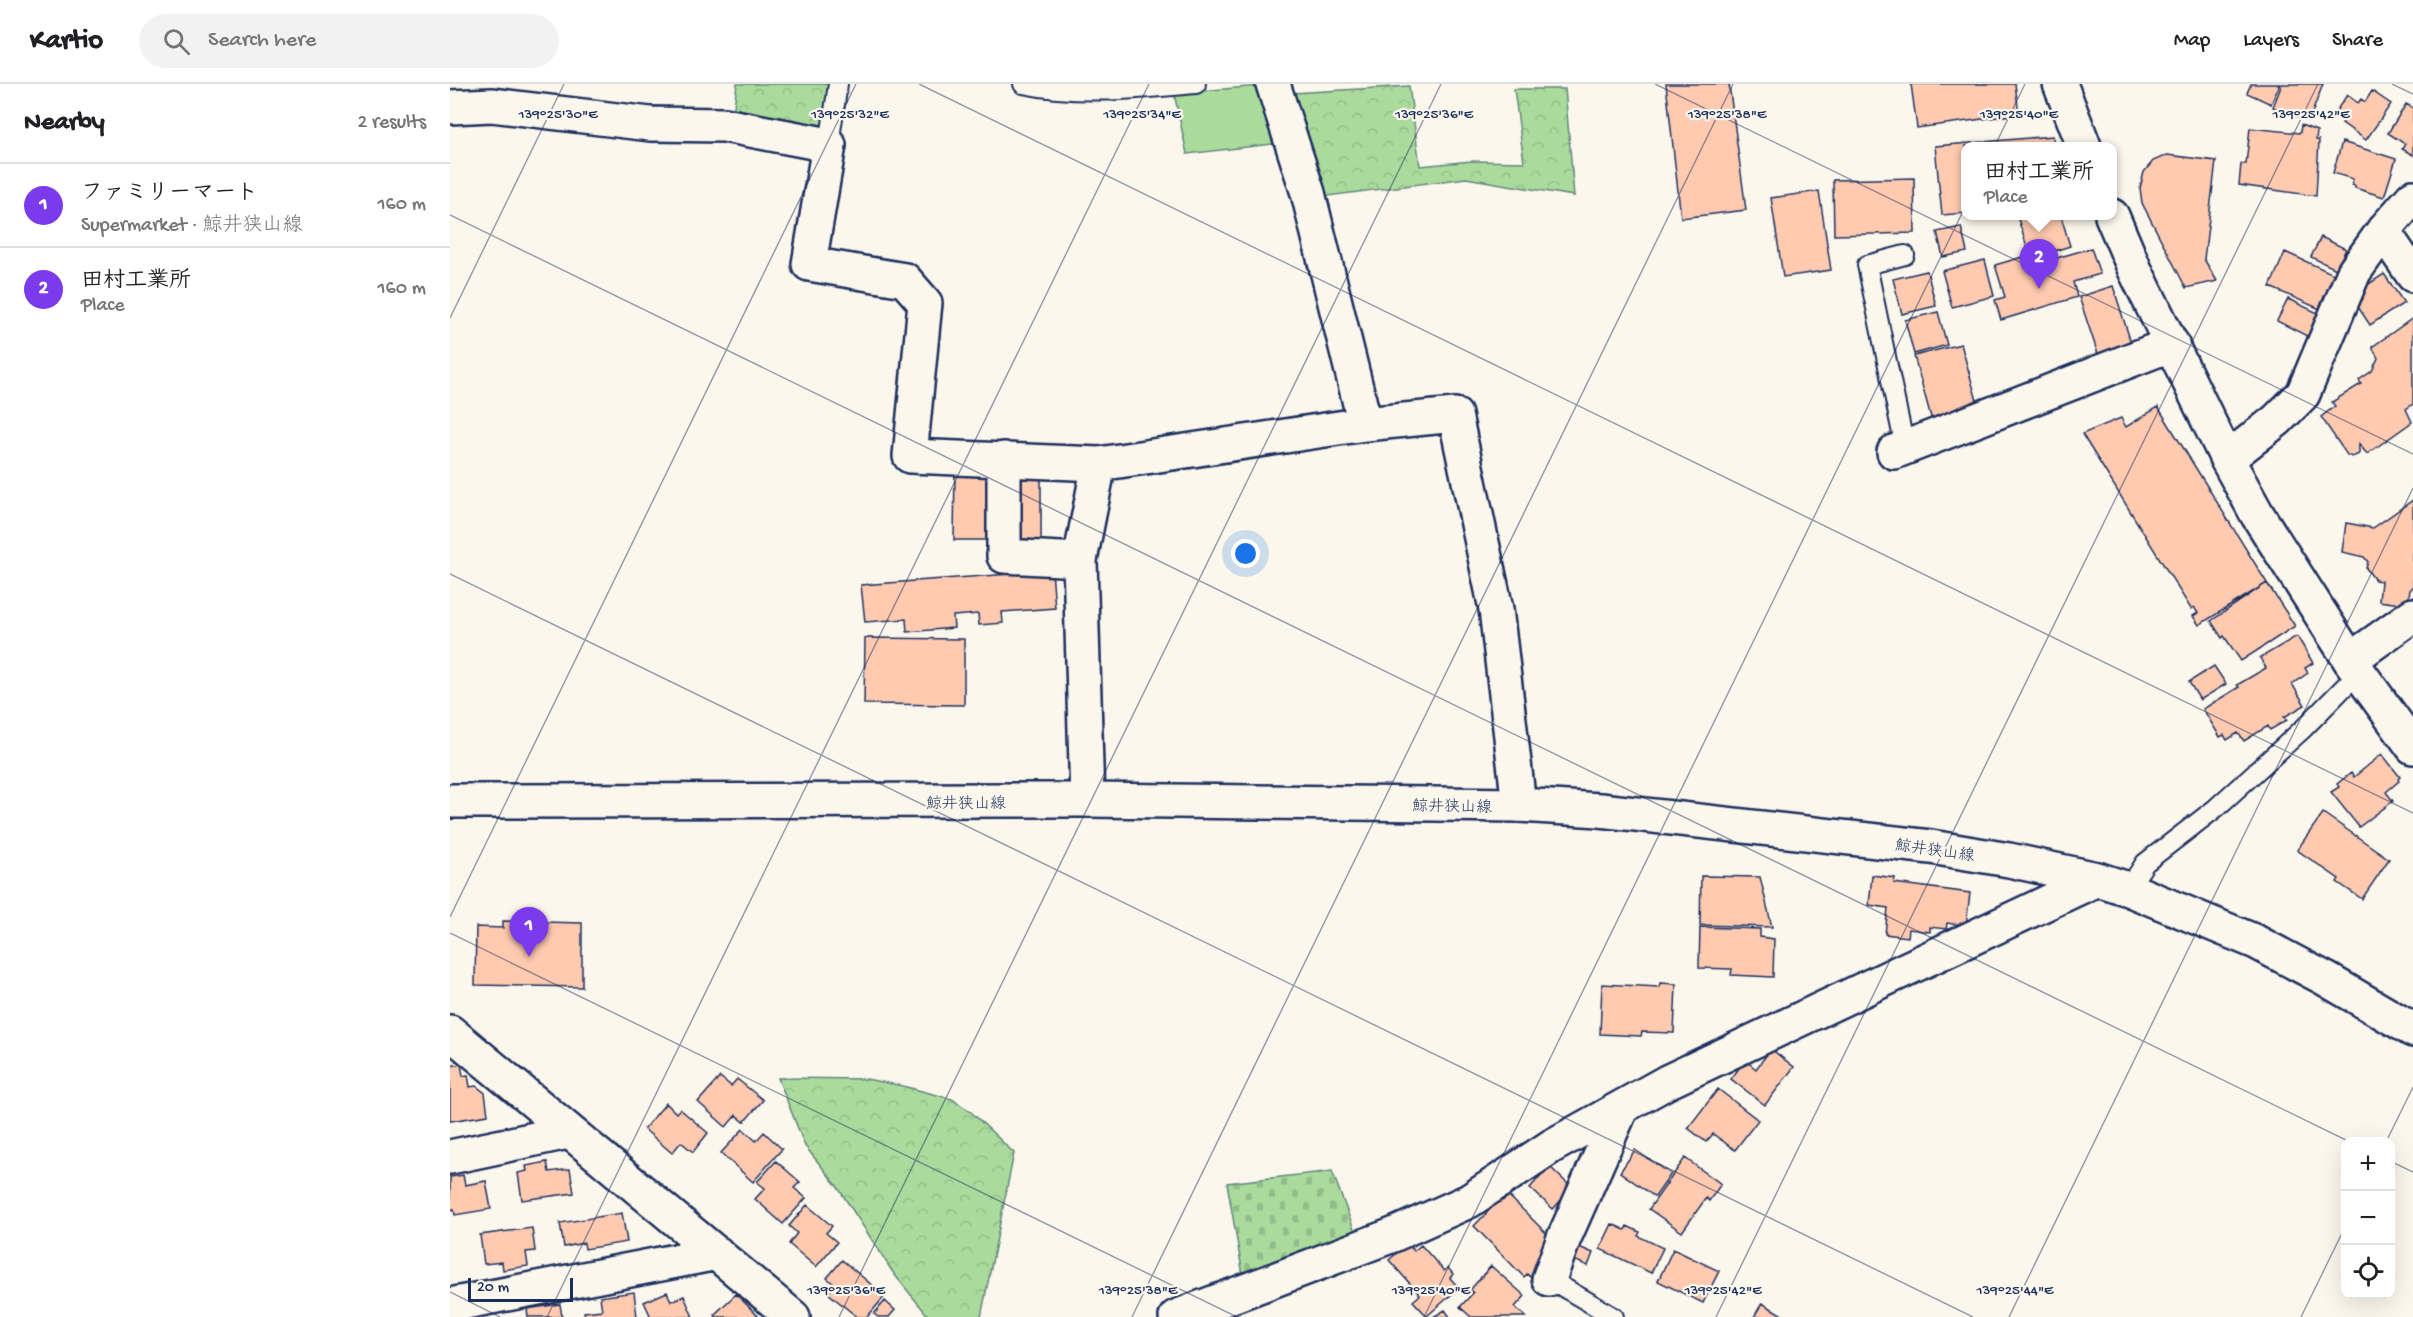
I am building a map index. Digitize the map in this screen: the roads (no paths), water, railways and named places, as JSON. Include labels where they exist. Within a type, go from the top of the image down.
[{"type":"street","points":[[1273,84],[1308,194],[1365,424]]},
{"type":"street","points":[[2060,84],[2082,142]]},
{"type":"street","points":[[450,107],[492,105],[650,124],[723,125],[829,145],[809,264],[905,280],[925,303],[910,456],[1099,464],[1365,424],[1455,416],[1496,609],[1519,805]]},
{"type":"street","points":[[2227,459],[2277,420],[2303,394],[2354,272],[2383,231],[2413,197]]},
{"type":"street","points":[[2114,220],[2135,270],[2227,459],[2257,514],[2355,666],[2413,747]]},
{"type":"street","points":[[2383,231],[2413,275]]},
{"type":"street","points":[[1899,450],[2172,344]]},
{"type":"street","points":[[1004,459],[1004,556],[1080,560]]},
{"type":"street","points":[[1088,800],[1080,560],[1099,464]]},
{"type":"street","points":[[2355,666],[2413,615]]},
{"type":"street","name":"鯨井狭山線","points":[[450,801],[1088,800],[1519,805],[1600,810],[1931,847],[2009,860],[2097,879],[2128,889],[2256,942],[2326,979],[2413,1030]]},
{"type":"street","points":[[1176,1317],[1394,1235],[1470,1201],[1552,1146],[1666,1082],[2097,879]]},
{"type":"street","points":[[450,1032],[793,1317]]},
{"type":"street","points":[[1549,1279],[1564,1238],[1622,1107]]},
{"type":"street","points":[[450,1157],[568,1132]]},
{"type":"street","points":[[450,1305],[717,1253]]},
{"type":"lane","points":[[829,145],[838,84]]},
{"type":"lane","points":[[1023,84],[1046,89],[1110,91],[1196,84]]},
{"type":"lane","points":[[1899,450],[1867,265],[1905,255]]},
{"type":"lane","points":[[2128,889],[2145,863],[2216,808],[2304,728],[2355,666]]},
{"type":"lane","points":[[1549,1279],[1614,1317]]},
{"type":"place","name":"田村工業所","points":[[2039,289]]},
{"type":"place","name":"ファミリーマート","points":[[529,957]]}]
